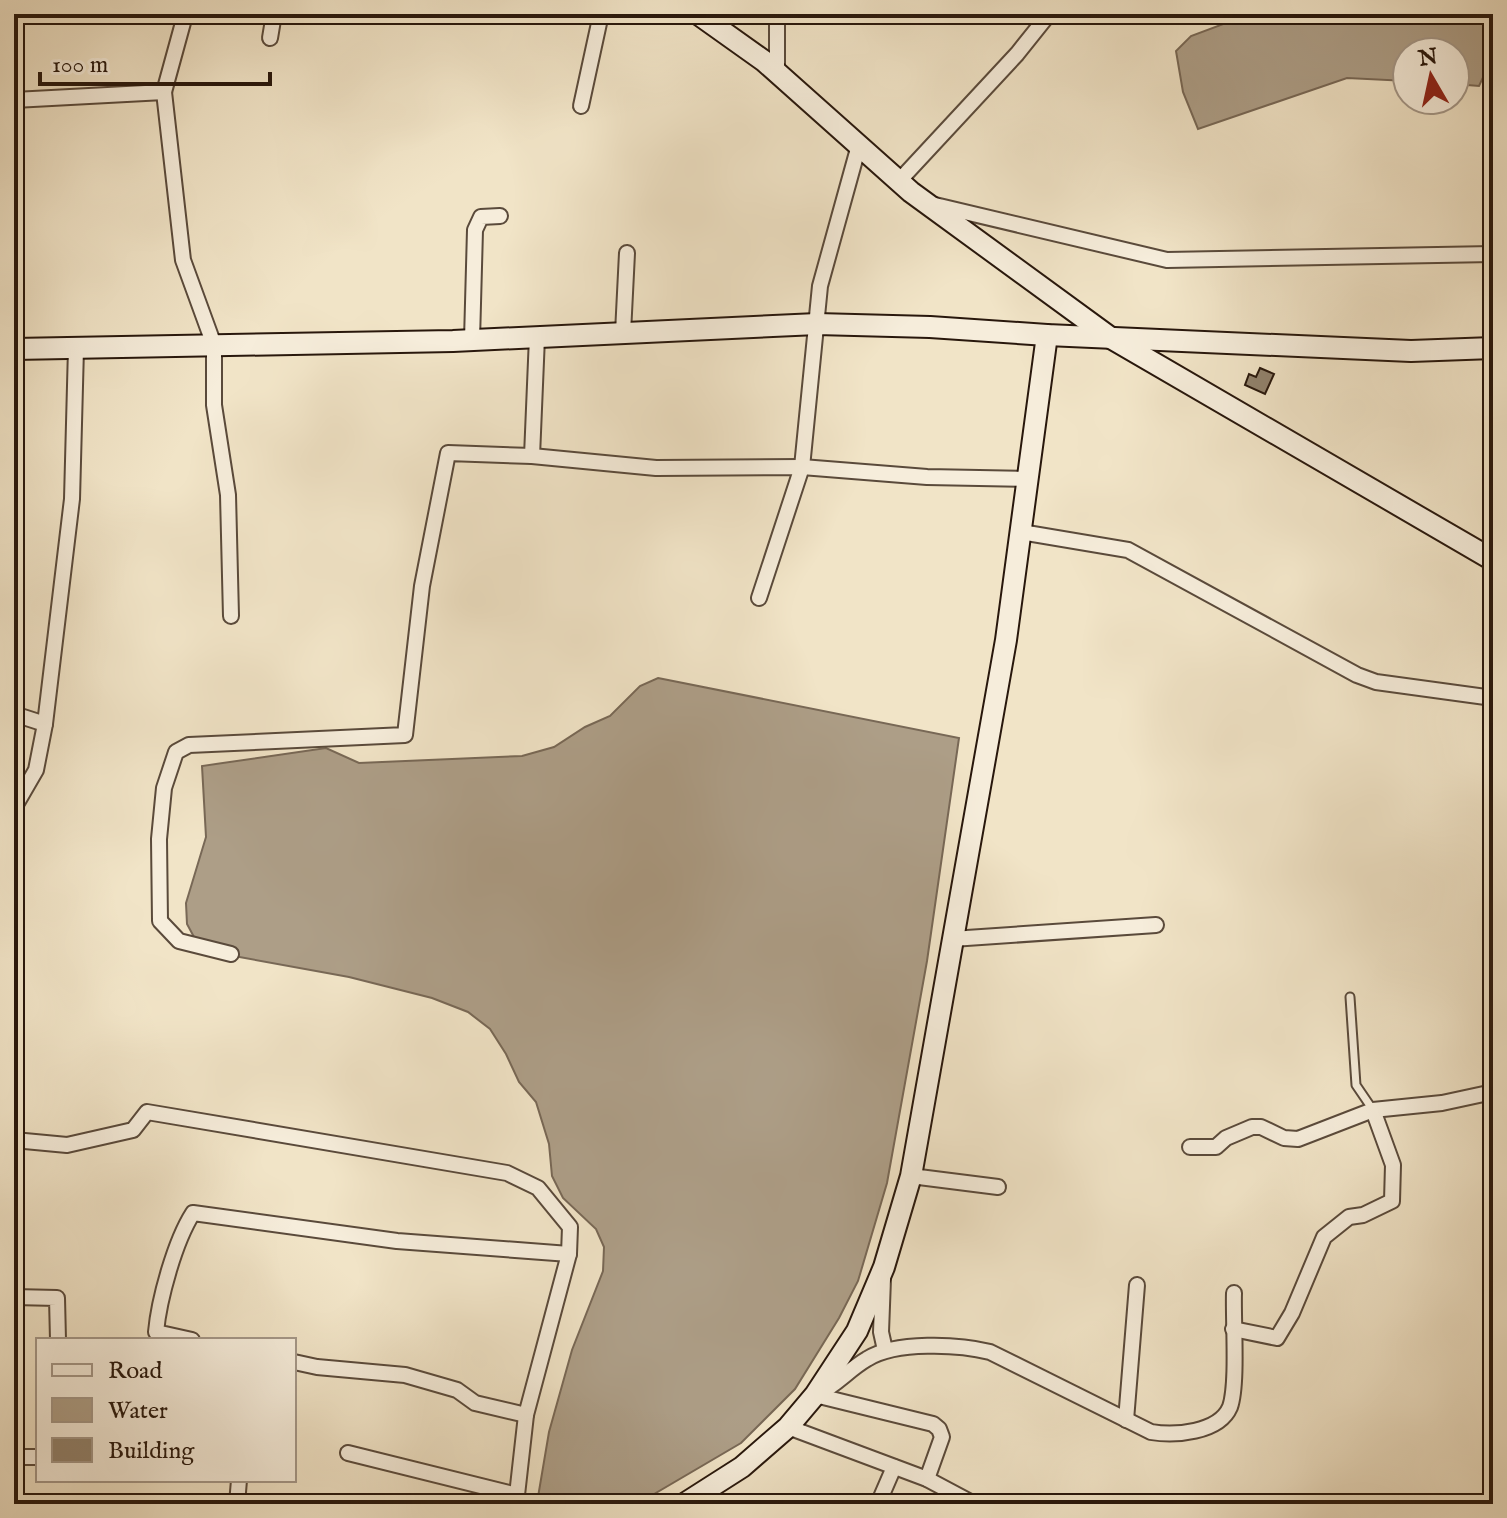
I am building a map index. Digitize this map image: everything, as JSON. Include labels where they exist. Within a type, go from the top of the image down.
[{"type":"street","points":[[183,14],[164,92],[183,260],[214,345],[214,405],[228,495],[231,616]]},
{"type":"street","points":[[270,38],[274,14]]},
{"type":"street","points":[[581,106],[601,14]]},
{"type":"street","points":[[698,14],[777,72],[927,204],[1111,338],[1493,560]]},
{"type":"street","points":[[777,14],[777,72]]},
{"type":"street","points":[[899,181],[1017,54],[1049,14]]},
{"type":"street","points":[[14,100],[164,92]]},
{"type":"street","points":[[759,598],[802,467],[820,286],[859,145]]},
{"type":"street","points":[[927,204],[1167,260],[1493,254]]},
{"type":"street","points":[[472,340],[475,230],[481,217],[500,216]]},
{"type":"street","points":[[623,333],[627,253]]},
{"type":"street","points":[[14,349],[472,340],[817,324],[1411,351],[1493,348]]},
{"type":"street","points":[[684,1504],[742,1467],[788,1427],[815,1395],[857,1331],[884,1267],[911,1176],[1006,640],[1047,335]]},
{"type":"street","points":[[532,456],[537,337]]},
{"type":"street","points":[[14,808],[36,770],[45,724],[72,499],[76,348]]},
{"type":"street","points":[[231,954],[179,941],[160,921],[159,839],[164,788],[176,752],[189,745],[405,735],[422,586],[448,453],[532,456],[656,468],[802,467],[927,477],[1028,479]]},
{"type":"street","points":[[1021,532],[1128,550],[1357,675],[1376,682],[1493,698]]},
{"type":"street","points":[[14,714],[45,724]]},
{"type":"street","points":[[952,939],[1156,925]]},
{"type":"street","points":[[1190,1147],[1216,1147],[1226,1138],[1252,1127],[1261,1127],[1284,1138],[1298,1139],[1373,1110],[1442,1103],[1493,1092]]},
{"type":"street","points":[[1233,1329],[1277,1338],[1292,1313],[1324,1237],[1349,1217],[1363,1215],[1392,1201],[1393,1165],[1373,1110]]},
{"type":"street","points":[[14,1140],[67,1145],[133,1130],[147,1112],[507,1173],[538,1188],[570,1227],[569,1254],[526,1415],[517,1499],[348,1453]]},
{"type":"street","points":[[911,1176],[998,1187]]},
{"type":"street","points":[[183,1338],[156,1332],[157,1315],[183,1229],[193,1213],[397,1241],[569,1254]]},
{"type":"street","points":[[884,1267],[881,1322],[885,1350]]},
{"type":"street","points":[[1126,1420],[1137,1285]]},
{"type":"street","points":[[815,1395],[833,1387],[866,1359],[885,1350],[912,1346],[976,1348],[990,1352],[1151,1432],[1169,1435],[1187,1433],[1219,1421],[1229,1408],[1233,1388],[1234,1293]]},
{"type":"street","points":[[14,1297],[57,1298],[58,1338]]},
{"type":"street","points":[[296,1362],[405,1375],[457,1390],[475,1403],[526,1415]]},
{"type":"street","points":[[815,1395],[933,1424],[942,1437],[927,1479]]},
{"type":"street","points":[[788,1427],[927,1479],[974,1504]]},
{"type":"street","points":[[14,1457],[36,1457]]},
{"type":"street","points":[[878,1504],[894,1467]]},
{"type":"street","points":[[237,1504],[239,1482]]},
{"type":"lane","points":[[1350,997],[1356,1085],[1373,1110]]},
{"type":"water","points":[[1250,14],[1493,14],[1493,56],[1479,86],[1471,85],[1471,36],[1391,36],[1391,80],[1347,78],[1198,129],[1183,92],[1176,51],[1191,36]]},
{"type":"water","points":[[658,678],[959,738],[927,961],[887,1183],[858,1281],[839,1318],[795,1389],[741,1443],[637,1504],[542,1504],[538,1497],[549,1432],[572,1350],[603,1271],[604,1247],[596,1229],[563,1198],[552,1176],[549,1144],[536,1102],[519,1082],[490,1029],[468,1012],[432,998],[349,977],[201,950],[187,924],[186,903],[206,837],[202,766],[326,748],[359,763],[522,756],[554,747],[585,727],[610,716],[640,686]]},
{"type":"building","points":[[1260,368],[1274,374],[1265,394],[1245,385],[1249,374],[1256,377]]}]
